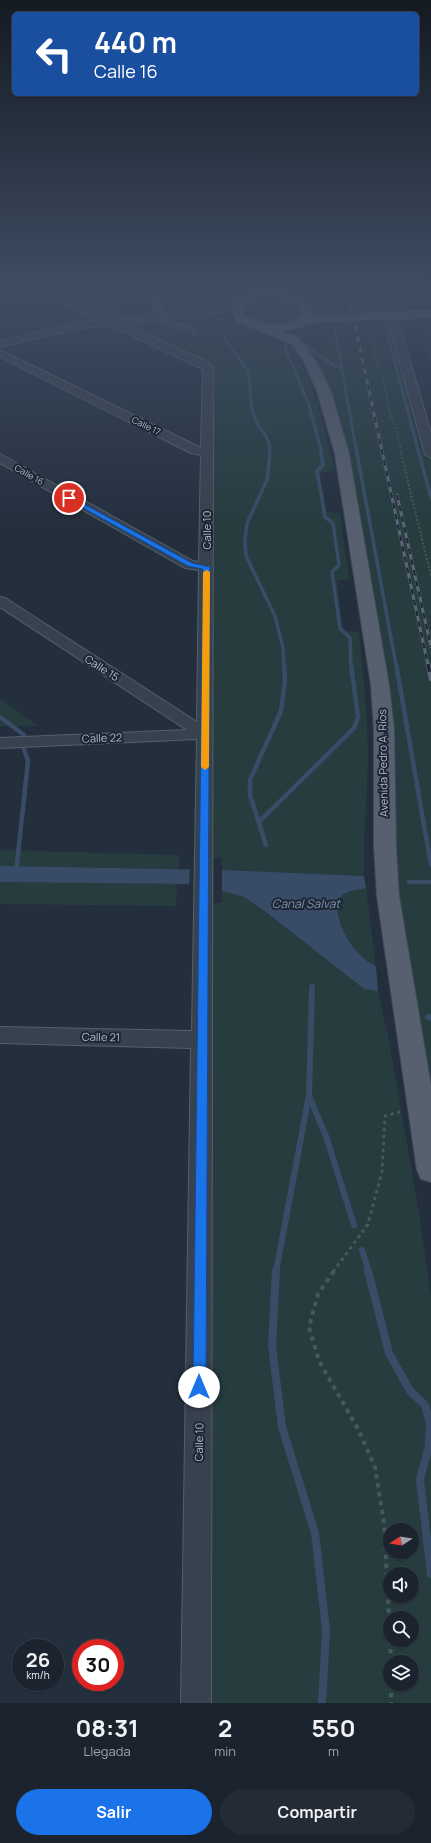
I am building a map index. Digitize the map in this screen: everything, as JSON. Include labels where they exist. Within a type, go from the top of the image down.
[{"type":"main road","name":"Avenida Pedro A. Ríos","points":[[313,367],[324,391],[342,454],[380,685],[384,728],[385,847],[388,896],[431,1170]]},
{"type":"street","name":"Calle 17","points":[[29,367],[188,446],[208,453]]},
{"type":"street","name":"Calle 10","points":[[196,1703],[208,453],[207,367]]},
{"type":"street","points":[[407,367],[431,454]]},
{"type":"street","name":"Calle 16","points":[[0,458],[190,565],[207,567]]},
{"type":"street","name":"Calle 15","points":[[0,600],[67,646],[205,734]]},
{"type":"street","name":"Calle 22","points":[[0,743],[205,734]]},
{"type":"street","name":"Calle 21","points":[[0,1035],[202,1040]]},
{"type":"path","points":[[379,367],[383,375],[390,413],[396,429],[410,496],[431,576]]},
{"type":"path","points":[[389,1611],[384,1523],[375,1467],[358,1429],[319,1361],[309,1327],[318,1294],[368,1224],[382,1171],[385,1116],[421,1107]]},
{"type":"path","points":[[390,1703],[391,1691]]},
{"type":"green space","points":[[213,367],[303,367],[320,413],[334,470],[320,474],[327,512],[340,513],[349,579],[337,581],[343,631],[359,632],[368,744],[364,876],[222,870],[222,858],[213,858]]},
{"type":"green space","points":[[309,367],[407,367],[431,454],[431,1170],[388,896],[385,767],[331,414]]},
{"type":"green space","points":[[0,699],[38,726],[0,726]]},
{"type":"green space","points":[[0,850],[179,855],[179,869],[0,866]]},
{"type":"green space","points":[[0,882],[177,884],[176,906],[0,904]]},
{"type":"green space","points":[[366,888],[376,967],[361,956],[350,943],[342,928],[338,912],[338,904],[342,895]]},
{"type":"green space","points":[[222,891],[244,897],[266,912],[364,989],[378,991],[390,1046],[419,1213],[431,1297],[431,1703],[206,1703],[211,903],[222,903]]},
{"type":"water","name":"Canal Salvat","points":[[0,866],[222,870],[364,876],[366,888],[342,895],[338,904],[338,912],[342,928],[350,943],[361,956],[376,967],[378,991],[364,989],[266,912],[244,897],[186,884],[0,882]]},
{"type":"pier","points":[[190,867],[222,868],[222,893],[189,887]]},
{"type":"waterway","points":[[246,367],[248,371],[252,409],[257,424],[265,434],[269,443],[270,453]]},
{"type":"waterway","points":[[293,367],[309,405],[322,454]]},
{"type":"waterway","points":[[342,367],[357,454]]},
{"type":"waterway","points":[[396,367],[419,454]]},
{"type":"waterway","points":[[270,453],[267,480],[247,523],[245,540],[246,556],[275,616],[283,648],[284,665]]},
{"type":"waterway","points":[[321,453],[323,465],[317,471],[325,517],[333,523],[339,565],[332,572],[340,628],[350,638],[351,665]]},
{"type":"waterway","points":[[357,453],[396,665]]},
{"type":"waterway","points":[[419,453],[431,498]]},
{"type":"waterway","points":[[266,845],[250,795],[250,780],[281,711],[285,681],[284,664]]},
{"type":"waterway","points":[[259,822],[354,728],[358,717],[351,664]]},
{"type":"waterway","points":[[396,664],[431,865]]},
{"type":"waterway","points":[[0,717],[24,735]]},
{"type":"waterway","points":[[16,873],[28,761],[24,749]]},
{"type":"waterway","name":"Canal Salvat","points":[[409,882],[431,882]]},
{"type":"waterway","points":[[276,1272],[309,1095],[312,987]]},
{"type":"waterway","points":[[309,1096],[326,1136],[354,1225]]},
{"type":"waterway","points":[[362,1250],[369,1272]]},
{"type":"waterway","points":[[276,1271],[272,1345],[282,1427],[315,1533],[326,1631],[322,1703]]},
{"type":"waterway","points":[[368,1271],[389,1353],[410,1391],[425,1405],[430,1424],[429,1446],[420,1479],[431,1574]]},
{"type":"railway","points":[[364,367],[428,665]]},
{"type":"railway","points":[[397,495],[431,647]]},
{"type":"railway","points":[[428,664],[431,679]]},
{"type":"slow traffic","points":[[205,767],[207,572]]},
{"type":"route","points":[[69,498],[190,565],[207,567],[199,1387]]}]
